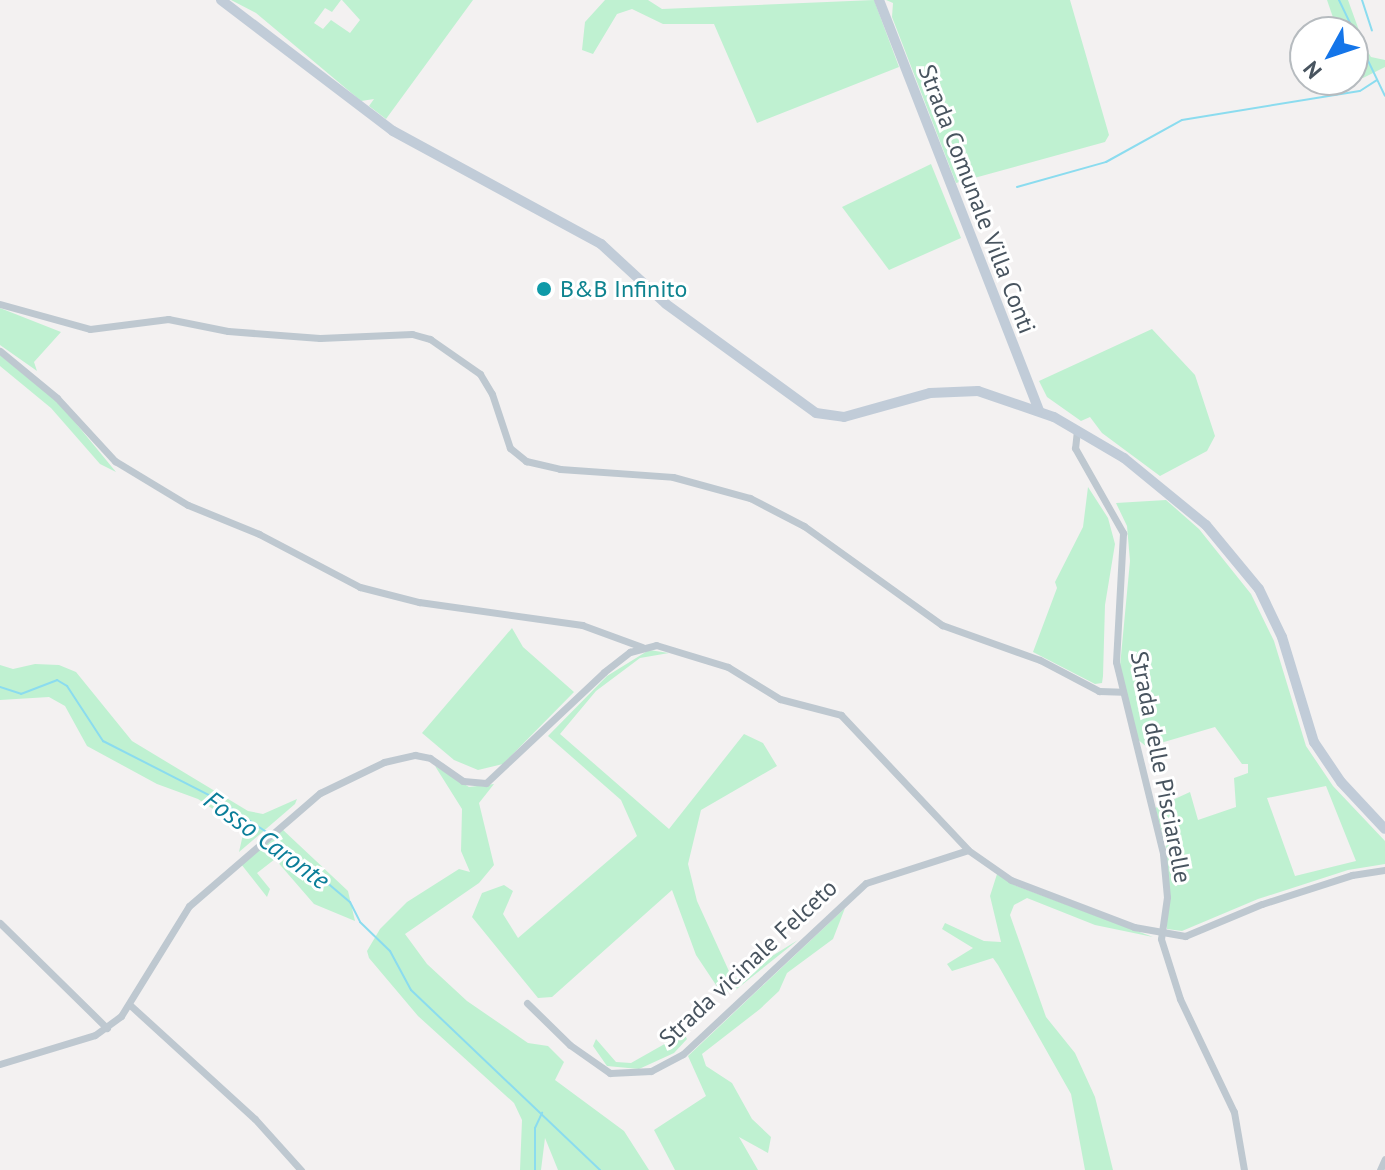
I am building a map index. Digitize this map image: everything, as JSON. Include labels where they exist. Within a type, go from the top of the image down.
[{"type":"main road","points":[[221,0],[406,140],[601,244],[666,304],[816,413],[844,417],[930,393],[960,390],[995,394],[1039,410],[1077,430],[1158,484],[1206,525],[1239,562],[1272,611],[1314,742],[1341,782],[1385,829]]},
{"type":"main road","name":"Strada Comunale Villa Conti","points":[[879,0],[1039,410]]},
{"type":"street","points":[[0,304],[90,329],[168,319],[228,331],[320,338],[412,334],[430,339],[448,346],[488,384],[505,438],[516,455],[560,469],[673,477],[750,498],[804,526],[942,625],[1040,660],[1099,691],[1122,692]]},
{"type":"street","points":[[0,351],[57,398],[115,461],[188,505],[259,534],[360,587],[419,602],[582,625],[642,647],[674,647],[701,655],[780,699],[841,715],[968,850],[1011,880],[1160,933],[1185,936],[1262,904],[1352,875],[1385,870]]},
{"type":"street","name":"Strada delle Pisciarelle","points":[[1077,430],[1075,448],[1123,533],[1117,637],[1122,692],[1163,854],[1167,897],[1160,933],[1180,999],[1234,1112],[1244,1170]]},
{"type":"street","points":[[0,1064],[107,1028],[130,1005],[178,918],[288,817],[340,782],[406,755],[430,758],[471,784],[493,780],[604,672],[642,647]]},
{"type":"street","name":"Strada vicinale Felceto","points":[[527,1003],[570,1045],[610,1073],[651,1071],[683,1054],[866,883],[968,850]]},
{"type":"street","points":[[0,923],[107,1028]]},
{"type":"street","points":[[130,1005],[255,1119],[301,1170]]},
{"type":"street","points":[[1380,1170],[1385,1159]]},
{"type":"green space","points":[[231,0],[341,0],[332,12],[325,8],[314,23],[323,29],[331,20],[350,33],[360,20],[342,0],[473,0],[386,119],[369,106],[374,99],[361,101],[256,13]]},
{"type":"green space","points":[[605,0],[648,0],[662,9],[874,0],[899,67],[757,123],[714,24],[663,24],[632,9],[617,14],[593,54],[582,50],[585,22]]},
{"type":"green space","points":[[886,0],[1070,0],[1109,135],[1105,142],[956,183],[892,17],[893,3]]},
{"type":"green space","points":[[1327,0],[1348,0],[1354,16],[1332,16]]},
{"type":"green space","points":[[1369,54],[1385,60],[1385,67],[1369,75]]},
{"type":"green space","points":[[931,164],[961,238],[889,270],[842,207]]},
{"type":"green space","points":[[0,308],[61,332],[34,362],[37,371],[0,345]]},
{"type":"green space","points":[[1152,329],[1195,375],[1215,436],[1207,451],[1160,476],[1102,433],[1090,417],[1081,421],[1047,397],[1039,381]]},
{"type":"green space","points":[[0,355],[60,404],[116,472],[100,464],[51,408],[0,366]]},
{"type":"green space","points":[[1088,487],[1108,518],[1115,544],[1105,605],[1102,683],[1095,684],[1033,652],[1057,588],[1055,582],[1083,527]]},
{"type":"green space","points":[[1166,500],[1199,529],[1251,594],[1274,641],[1306,746],[1333,786],[1385,841],[1385,864],[1348,870],[1258,899],[1182,931],[1167,929],[1167,850],[1155,808],[1190,792],[1198,820],[1236,807],[1234,778],[1248,773],[1248,764],[1242,764],[1215,727],[1147,747],[1137,739],[1120,666],[1130,561],[1127,526],[1116,503]],"holes":[[[1326,786],[1356,861],[1295,876],[1267,798]]]},
{"type":"green space","points":[[512,628],[523,647],[574,692],[503,764],[478,770],[454,760],[422,733]]},
{"type":"green space","points":[[649,650],[669,653],[640,658],[596,691],[560,734],[669,829],[744,734],[763,743],[777,766],[701,810],[688,864],[697,901],[733,980],[798,940],[733,992],[720,991],[696,955],[672,890],[552,997],[538,998],[472,917],[482,893],[504,885],[513,891],[503,914],[518,938],[637,836],[621,800],[548,736],[607,676]]},
{"type":"green space","points":[[35,664],[59,665],[76,672],[132,741],[248,811],[263,814],[297,799],[295,804],[239,852],[244,830],[198,799],[157,784],[87,746],[65,706],[49,697],[0,700],[0,665],[13,669]]},
{"type":"green space","points":[[435,766],[469,787],[494,784],[479,803],[494,865],[479,883],[405,934],[427,964],[467,1001],[528,1043],[548,1046],[564,1062],[555,1080],[624,1131],[649,1170],[558,1170],[545,1138],[541,1170],[520,1170],[522,1120],[514,1103],[418,1016],[369,958],[367,951],[380,929],[407,902],[459,869],[470,872],[461,851],[462,809]]},
{"type":"green space","points":[[282,829],[348,891],[355,921],[314,904],[275,859],[257,873],[270,889],[267,897],[241,864]]},
{"type":"green space","points":[[997,874],[1014,885],[1153,937],[1095,925],[1027,898],[1014,905],[1010,915],[1046,1017],[1075,1053],[1095,1097],[1113,1170],[1085,1170],[1071,1094],[993,958],[952,971],[947,964],[973,948],[942,929],[945,923],[984,941],[1001,942],[990,896]]},
{"type":"green space","points":[[845,908],[833,939],[787,973],[779,991],[702,1054],[706,1066],[732,1083],[752,1119],[771,1137],[768,1153],[739,1137],[758,1170],[675,1170],[654,1130],[706,1096],[688,1056]]},
{"type":"green space","points":[[684,1033],[687,1039],[674,1053],[639,1069],[607,1066],[593,1046],[596,1039],[616,1062],[631,1063]]},
{"type":"waterway","points":[[1339,0],[1385,96]]},
{"type":"waterway","points":[[1362,0],[1372,30]]},
{"type":"waterway","points":[[1017,187],[1106,162],[1182,120],[1360,91],[1377,80]]},
{"type":"waterway","name":"Fosso Caronte","points":[[0,687],[21,694],[57,680],[67,686],[103,741],[219,800],[268,833]]},
{"type":"waterway","name":"Fosso Caronte","points":[[273,837],[350,902],[360,922],[390,951],[411,990],[600,1170]]},
{"type":"waterway","points":[[535,1170],[535,1128],[542,1113]]},
{"type":"place","name":"B&B Infinito","points":[[544,289]]}]
